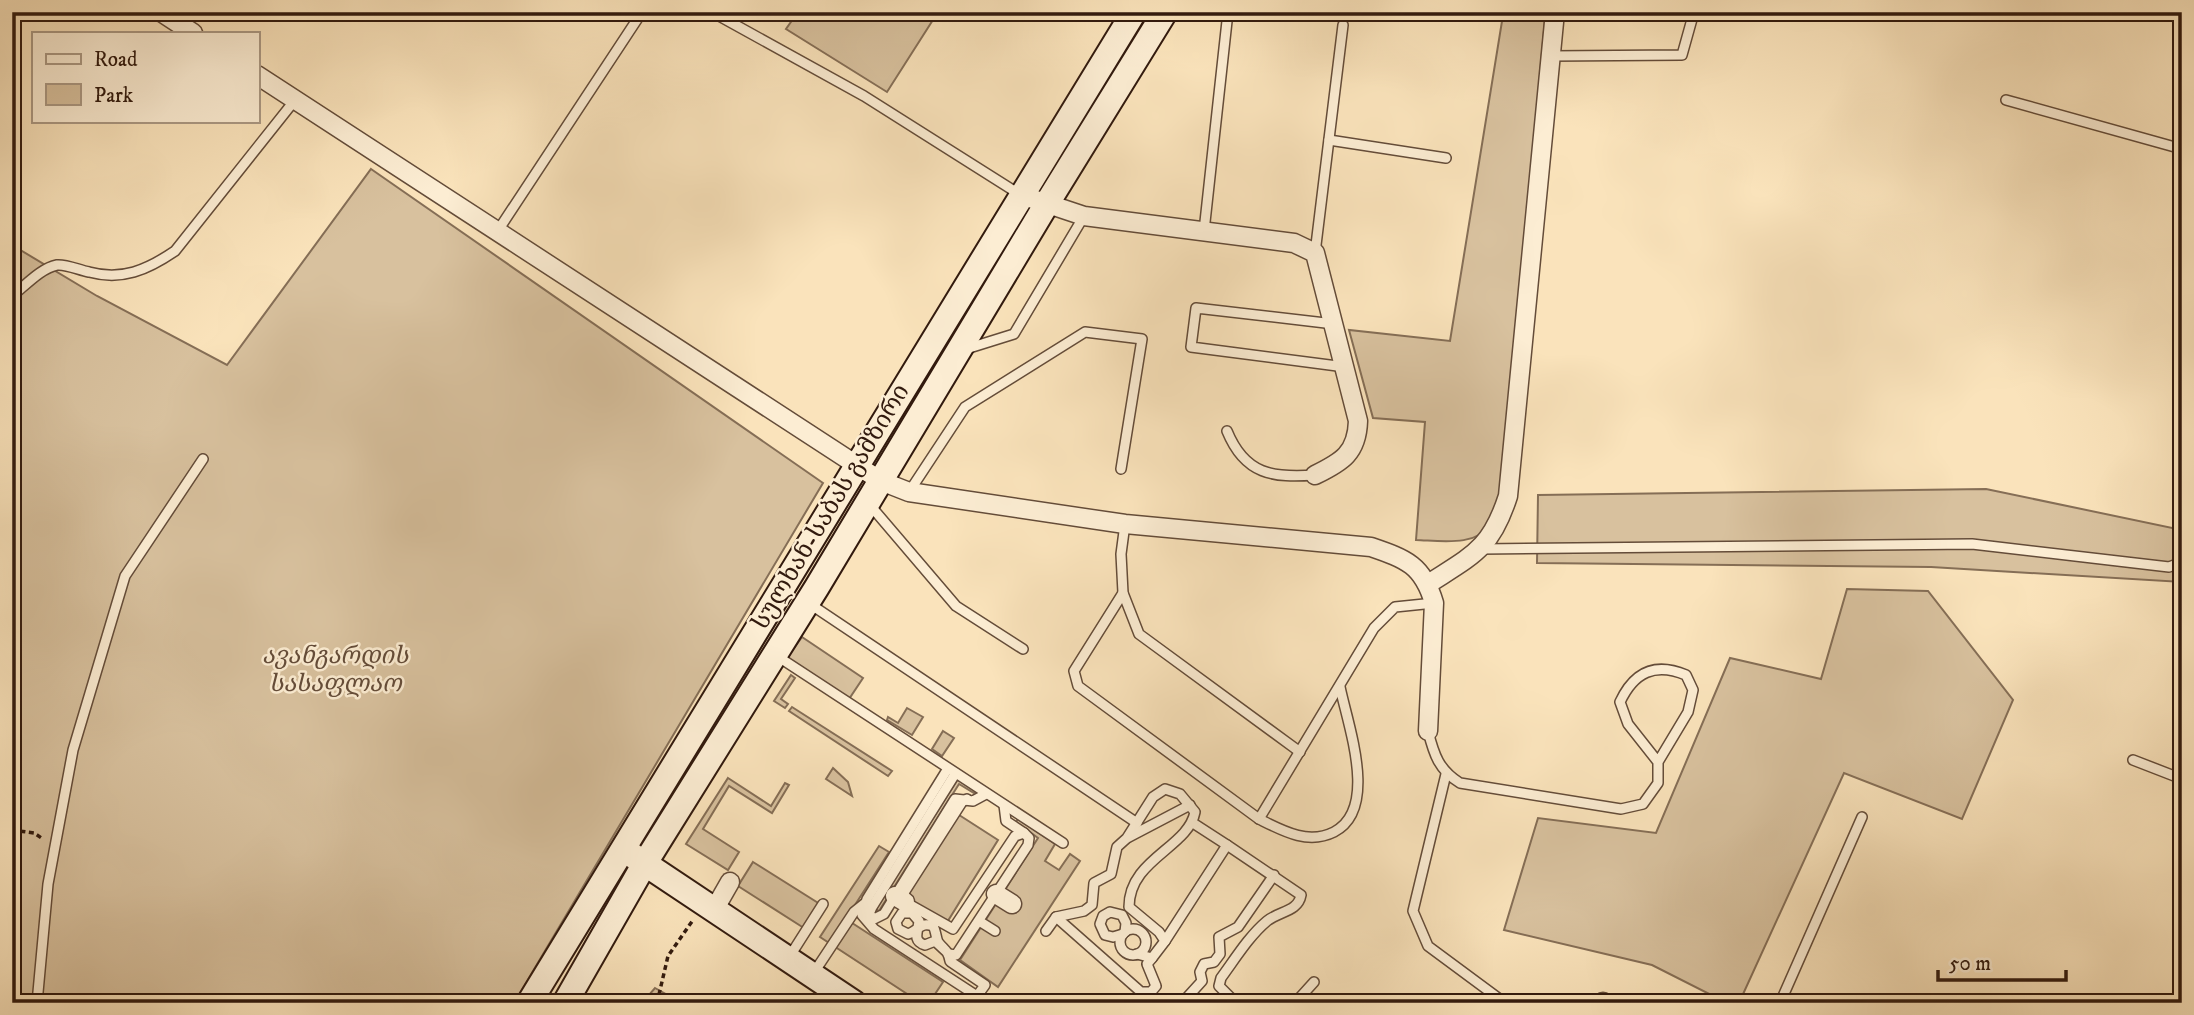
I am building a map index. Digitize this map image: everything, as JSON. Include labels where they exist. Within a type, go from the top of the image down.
[{"type":"main road","name":"სულხან-საბას გამზირი","points":[[529,1003],[1134,12]]},
{"type":"main road","name":"სულხან-საბას გამზირი","points":[[565,1003],[645,863],[875,492],[1165,12]]},
{"type":"main road","points":[[622,849],[854,1003]]},
{"type":"street","points":[[161,12],[191,32]]},
{"type":"street","points":[[1428,584],[1481,549],[1498,526],[1508,496],[1555,12]]},
{"type":"street","points":[[259,76],[856,466],[875,492],[909,492],[1125,524],[1371,547],[1409,561],[1428,584],[1434,603],[1428,731]]},
{"type":"street","points":[[1021,195],[1084,216],[1294,243],[1315,253],[1358,421],[1356,441],[1343,461],[1315,475]]},
{"type":"street","points":[[709,906],[730,882]]},
{"type":"lane","points":[[497,232],[642,12]]},
{"type":"lane","points":[[712,12],[864,96],[1021,195]]},
{"type":"lane","points":[[1204,231],[1228,12]]},
{"type":"lane","points":[[1550,56],[1682,55],[1695,12]]},
{"type":"lane","points":[[1315,253],[1343,26]]},
{"type":"lane","points":[[12,296],[45,270],[59,265],[106,276],[132,274],[155,265],[175,251],[295,100]]},
{"type":"lane","points":[[2006,100],[2182,149]]},
{"type":"lane","points":[[1329,140],[1446,158]]},
{"type":"lane","points":[[961,350],[1014,334],[1084,216]]},
{"type":"lane","points":[[1335,324],[1196,308],[1191,347],[1345,367]]},
{"type":"lane","points":[[909,492],[965,407],[1085,332],[1142,339],[1121,470]]},
{"type":"lane","points":[[1227,431],[1234,447],[1255,469],[1280,477],[1315,475]]},
{"type":"lane","points":[[37,1003],[48,884],[74,750],[125,576],[203,459]]},
{"type":"lane","points":[[875,492],[956,606],[1023,649]]},
{"type":"lane","points":[[1125,524],[1121,554],[1123,593],[1139,634],[1300,752]]},
{"type":"lane","points":[[1481,549],[1972,544],[2169,567],[2182,562]]},
{"type":"lane","points":[[1123,593],[1074,671],[1078,686],[1259,818],[1289,835],[1323,837],[1347,825],[1358,800],[1359,777],[1340,687]]},
{"type":"lane","points":[[806,601],[1137,823]]},
{"type":"lane","points":[[1259,818],[1374,628],[1395,607],[1434,603]]},
{"type":"lane","points":[[773,653],[1062,843]]},
{"type":"lane","points":[[1428,731],[1434,758],[1446,774],[1460,783],[1621,809],[1643,804],[1658,783],[1658,762],[1688,712],[1693,690],[1686,675],[1672,669],[1649,671],[1629,682],[1620,702],[1628,724],[1658,762]]},
{"type":"lane","points":[[2133,760],[2182,779]]},
{"type":"lane","points":[[951,772],[872,907],[871,917],[881,917],[903,899],[905,891],[961,802],[967,799],[978,800],[986,794]]},
{"type":"lane","points":[[1446,774],[1413,911],[1428,947],[1505,1003]]},
{"type":"lane","points":[[1046,930],[1056,917],[1084,911],[1092,905],[1094,883],[1111,874],[1113,855],[1158,791],[1165,789],[1180,794],[1190,805],[1195,812],[1193,823],[1182,836],[1152,860],[1129,899],[1134,914],[1160,932],[1165,941]]},
{"type":"lane","points":[[950,955],[958,953],[979,921],[1004,899],[1028,845],[1029,838],[1006,821],[1004,805]]},
{"type":"lane","points":[[1127,838],[1190,805]]},
{"type":"lane","points":[[1780,1003],[1862,817]]},
{"type":"lane","points":[[1193,823],[1293,887],[1301,895],[1301,900],[1292,909],[1270,918],[1258,929],[1221,978],[1219,986]]},
{"type":"lane","points":[[813,975],[854,912],[864,904],[914,832]]},
{"type":"lane","points":[[900,899],[951,929],[958,925],[1015,836],[1024,833]]},
{"type":"lane","points":[[1056,917],[1141,992],[1151,992],[1156,986],[1148,971],[1152,958],[1227,845]]},
{"type":"lane","points":[[1182,1003],[1202,981],[1200,972],[1204,964],[1214,962],[1220,954],[1219,937],[1238,927],[1274,875]]},
{"type":"lane","points":[[788,959],[823,904]]},
{"type":"lane","points":[[864,904],[862,915],[874,929],[977,996],[985,985],[952,964],[950,955],[936,940],[937,932],[933,926],[923,925],[918,928],[916,939],[921,944],[935,941],[950,955]]},
{"type":"lane","points":[[979,921],[995,931]]},
{"type":"lane","points":[[1138,954],[1144,949],[1145,936],[1134,929],[1124,933],[1122,949],[1129,954],[1152,958]]},
{"type":"lane","points":[[1295,1003],[1314,982]]},
{"type":"lane","points":[[1196,988],[1219,986],[1236,1003]]},
{"type":"lane","points":[[1210,1003],[1219,1003]]},
{"type":"path","points":[[12,830],[34,833],[55,846]]},
{"type":"path","points":[[656,1003],[668,956],[709,906]]},
{"type":"green space","points":[[798,12],[938,12],[887,92],[786,29]]},
{"type":"green space","points":[[1503,15],[1545,19],[1502,492],[1496,520],[1478,536],[1458,541],[1416,540],[1425,422],[1373,418],[1349,330],[1450,341]]},
{"type":"green space","name":"ავანგარდის სასაფლაო","points":[[371,169],[823,483],[514,1003],[12,1003],[12,245],[97,296],[227,365]]},
{"type":"green space","points":[[1986,489],[2182,530],[2182,582],[1931,567],[1537,563],[1538,495]]},
{"type":"green space","points":[[1847,589],[1928,591],[2013,700],[1962,819],[1844,773],[1739,1003],[1727,1003],[1652,965],[1504,930],[1538,818],[1656,833],[1730,658],[1821,679]]},
{"type":"green space","points":[[802,637],[863,678],[849,699],[787,658]]},
{"type":"green space","points":[[791,675],[795,678],[781,699],[788,704],[785,708],[774,701]]},
{"type":"green space","points":[[792,707],[892,771],[888,776],[789,711]]},
{"type":"green space","points":[[907,708],[923,717],[912,735],[887,720],[888,717],[898,723]]},
{"type":"green space","points":[[943,731],[954,738],[942,756],[932,749]]},
{"type":"green space","points":[[833,768],[848,782],[852,796],[826,779]]},
{"type":"green space","points":[[728,778],[771,806],[785,783],[789,785],[772,813],[729,786],[703,829],[739,852],[728,870],[686,844]]},
{"type":"green space","points":[[958,779],[976,789],[974,793],[959,784],[879,911],[875,909]]},
{"type":"green space","points":[[956,813],[998,840],[946,924],[904,897]]},
{"type":"green space","points":[[1018,819],[1055,844],[1045,861],[1059,870],[1070,854],[1080,861],[998,987],[960,960],[1038,838],[1016,822]]},
{"type":"green space","points":[[879,846],[889,852],[846,919],[943,982],[929,1003],[921,1003],[820,937]]},
{"type":"green space","points":[[753,862],[823,906],[807,930],[738,886]]},
{"type":"green space","points":[[655,988],[682,1003],[642,1003]]}]
